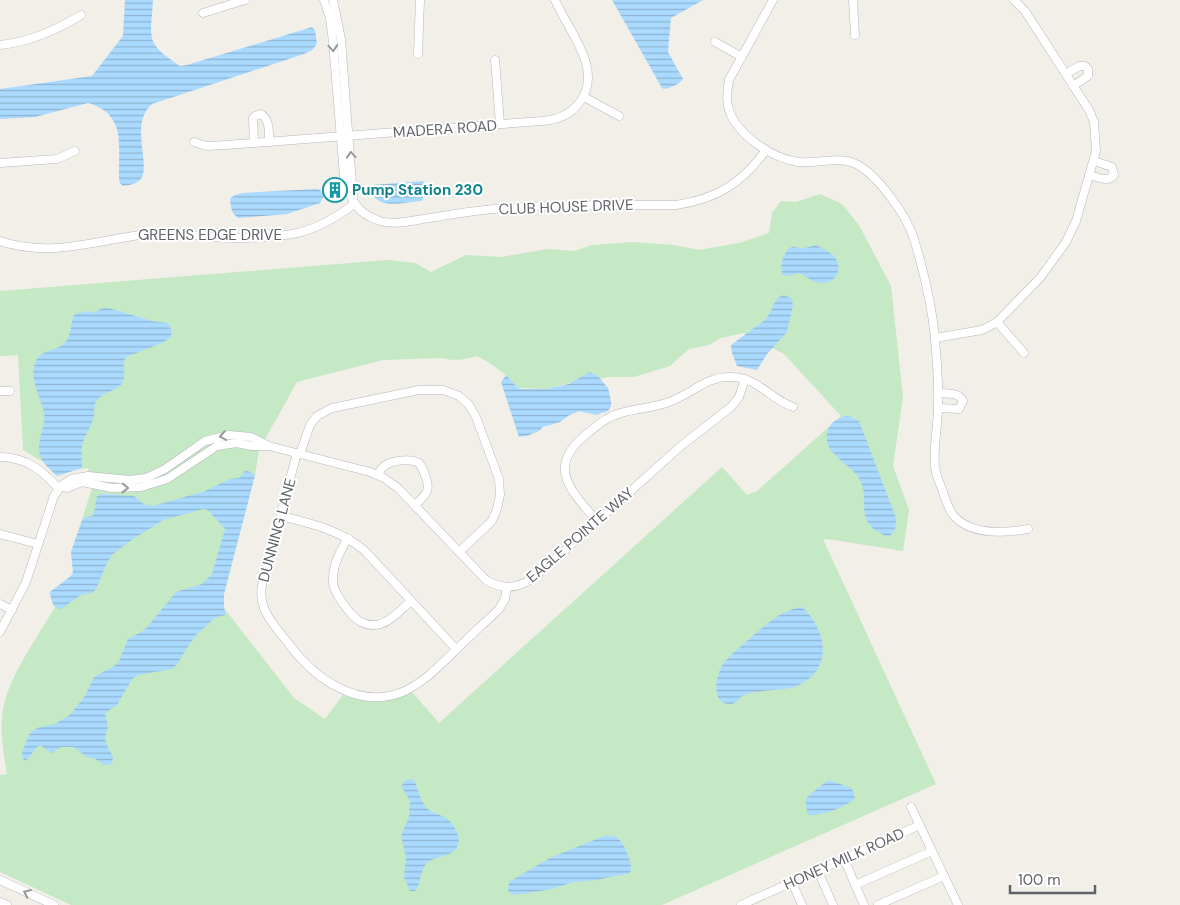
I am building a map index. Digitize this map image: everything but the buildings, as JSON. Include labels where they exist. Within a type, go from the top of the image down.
[{"type":"street","points":[[203,13],[246,0]]},
{"type":"street","points":[[324,0],[330,18],[333,42],[344,176],[354,204]]},
{"type":"street","points":[[333,0],[339,26],[350,136],[354,204]]},
{"type":"street","points":[[418,54],[420,0]]},
{"type":"street","points":[[555,0],[586,61],[589,77],[584,97],[619,116]]},
{"type":"street","points":[[773,0],[728,85],[727,101],[730,111],[741,129],[766,150],[788,160],[800,162],[839,160],[858,165],[874,177],[910,225],[929,295],[935,338],[938,393],[934,455],[935,469],[948,506],[952,514],[960,522],[971,527],[1005,533],[1028,529]]},
{"type":"street","points":[[853,0],[855,36]]},
{"type":"street","points":[[935,338],[982,330],[998,322],[1040,278],[1066,242],[1076,221],[1094,161],[1096,151],[1094,122],[1089,110],[1024,11],[1014,0]]},
{"type":"street","points":[[0,45],[23,42],[44,35],[80,15]]},
{"type":"street","points":[[714,42],[742,57]]},
{"type":"street","points":[[495,60],[500,124]]},
{"type":"street","points":[[1066,74],[1078,66],[1085,66],[1088,69],[1088,76],[1073,86]]},
{"type":"street","name":"MADERA ROAD","points":[[194,142],[209,146],[556,119],[575,108],[584,97]]},
{"type":"street","points":[[254,143],[253,118],[261,114],[268,124],[269,142]]},
{"type":"street","name":"CLUB HOUSE DRIVE","points":[[354,204],[364,214],[392,223],[502,208],[692,202],[707,198],[734,184],[746,174],[766,150]]},
{"type":"street","points":[[0,163],[57,159],[75,151]]},
{"type":"street","points":[[1090,175],[1106,179],[1112,178],[1114,175],[1112,166],[1094,161]]},
{"type":"street","name":"GREENS EDGE DRIVE","points":[[0,241],[24,247],[44,249],[85,245],[152,233],[175,232],[221,237],[284,235],[314,228],[335,218],[354,204]]},
{"type":"street","points":[[998,322],[1024,353]]},
{"type":"street","points":[[597,521],[572,492],[567,480],[567,460],[579,440],[604,421],[620,413],[670,402],[710,380],[729,377],[756,382],[785,404],[793,407]]},
{"type":"street","name":"EAGLE POINTE WAY","points":[[60,488],[72,479],[88,476],[130,480],[146,478],[165,469],[205,441],[218,437],[239,435],[269,446],[378,475],[394,484],[486,580],[496,585],[517,586],[532,579],[682,445],[731,407],[739,397],[745,379]]},
{"type":"street","points":[[0,391],[10,390]]},
{"type":"street","name":"DUNNING LANE","points":[[459,552],[492,521],[500,495],[499,479],[476,417],[469,405],[459,396],[443,390],[419,390],[332,408],[317,416],[310,425],[299,454],[262,585],[262,604],[268,617],[297,654],[319,676],[336,687],[354,694],[372,697],[388,696],[401,693],[419,682],[456,649],[499,609],[505,599],[507,587]]},
{"type":"street","points":[[938,393],[957,395],[963,401],[959,409],[938,408]]},
{"type":"street","points":[[0,457],[14,458],[31,464],[41,470],[60,488],[50,506],[26,582],[0,632]]},
{"type":"street","points":[[378,475],[381,468],[386,465],[408,459],[419,463],[428,490],[424,497],[415,505]]},
{"type":"street","points":[[281,516],[329,529],[348,538],[365,551],[456,649]]},
{"type":"street","points":[[0,534],[38,544]]},
{"type":"street","points":[[348,538],[337,558],[333,584],[336,593],[356,619],[370,625],[382,624],[411,601]]},
{"type":"street","points":[[0,604],[12,610]]},
{"type":"street","points":[[911,807],[957,903],[948,905]]},
{"type":"street","name":"HONEY MILK ROAD","points":[[741,905],[920,825]]},
{"type":"street","points":[[855,885],[932,850]]},
{"type":"street","points":[[844,859],[864,905]]},
{"type":"street","points":[[818,871],[832,905]]},
{"type":"street","points":[[878,905],[944,876]]},
{"type":"street","points":[[0,880],[54,905]]},
{"type":"street","points":[[792,882],[802,905]]},
{"type":"street","points":[[761,896],[766,905]]},
{"type":"street","points":[[0,902],[7,905]]},
{"type":"green space","points":[[820,194],[842,204],[859,225],[891,286],[903,397],[893,466],[909,510],[903,551],[823,539],[936,784],[662,905],[71,905],[0,872],[0,775],[7,774],[2,730],[4,703],[15,674],[55,607],[50,592],[71,576],[73,572],[71,552],[92,489],[88,468],[74,470],[57,476],[43,462],[23,450],[18,355],[0,356],[0,291],[388,260],[415,263],[431,272],[466,255],[501,257],[548,249],[574,251],[592,245],[633,242],[673,245],[699,250],[739,243],[769,233],[772,213],[781,201],[796,202]],"holes":[[[743,333],[784,354],[841,416],[757,491],[747,495],[722,467],[439,723],[411,691],[368,699],[352,698],[343,695],[325,719],[294,698],[224,608],[224,594],[255,475],[259,450],[297,382],[383,360],[441,358],[459,360],[477,356],[499,370],[518,388],[546,389],[598,376],[601,379],[607,377],[634,377],[670,366],[689,349],[709,345],[721,338]]]},
{"type":"water","points":[[125,0],[153,0],[152,39],[160,51],[180,66],[312,27],[315,30],[317,44],[312,50],[304,54],[152,104],[145,112],[142,122],[144,163],[141,179],[135,183],[123,186],[119,179],[118,133],[115,123],[109,115],[100,108],[88,103],[35,117],[0,119],[0,89],[92,76],[123,36]]},
{"type":"water","points":[[612,0],[703,0],[671,18],[668,52],[683,79],[680,83],[669,88],[662,88]]},
{"type":"water","points":[[423,181],[426,184],[423,190],[423,200],[407,203],[384,203],[373,195],[370,187],[373,185]]},
{"type":"water","points":[[317,189],[324,196],[320,203],[287,214],[238,218],[231,207],[230,199],[242,193]]},
{"type":"water","points":[[816,245],[833,255],[837,260],[838,270],[834,278],[825,283],[819,283],[798,273],[788,276],[783,275],[781,268],[786,252],[789,249]]},
{"type":"water","points":[[783,295],[791,298],[793,305],[787,332],[767,354],[757,370],[737,366],[731,345],[765,320],[779,297]]},
{"type":"water","points":[[102,308],[108,308],[152,321],[168,323],[172,331],[171,337],[162,343],[126,357],[124,377],[120,386],[102,396],[96,402],[93,420],[82,445],[82,468],[57,476],[45,464],[40,455],[39,445],[44,424],[44,413],[34,381],[34,368],[38,357],[65,342],[75,314],[90,311],[94,313]]},
{"type":"water","points":[[589,372],[598,376],[608,388],[611,406],[608,411],[596,415],[579,411],[560,422],[543,427],[539,431],[527,436],[519,437],[501,382],[506,375],[518,388],[546,389],[569,384]]},
{"type":"water","points":[[845,416],[859,421],[896,518],[895,529],[889,536],[880,533],[870,525],[866,519],[864,493],[860,480],[828,446],[829,427],[839,418]]},
{"type":"water","points":[[246,470],[255,475],[224,594],[226,615],[216,617],[195,636],[172,669],[138,675],[132,679],[117,705],[105,713],[108,727],[105,737],[113,757],[112,764],[104,765],[94,758],[88,758],[74,747],[61,747],[51,753],[40,745],[25,761],[22,752],[30,733],[37,728],[55,724],[70,715],[85,696],[94,677],[114,666],[119,661],[128,639],[143,631],[176,592],[202,584],[212,574],[225,529],[208,510],[203,509],[163,520],[112,555],[96,589],[92,593],[81,595],[61,609],[58,608],[52,603],[50,592],[71,576],[73,572],[71,552],[82,521],[85,517],[92,516],[94,513],[97,496],[101,494],[134,496],[145,505],[153,506],[205,491],[230,479],[239,478]]},
{"type":"water","points":[[802,607],[811,617],[821,639],[823,650],[816,672],[807,680],[794,687],[750,693],[742,696],[732,704],[724,703],[719,699],[716,688],[718,675],[726,660],[776,617]]},
{"type":"water","points":[[411,779],[415,782],[426,807],[446,818],[452,824],[459,842],[452,853],[433,859],[424,866],[415,891],[410,891],[404,877],[406,857],[401,836],[409,817],[410,801],[401,786],[406,780]]},
{"type":"water","points":[[828,780],[852,788],[855,798],[834,810],[810,815],[807,813],[807,797]]},
{"type":"water","points":[[604,836],[614,836],[622,843],[631,865],[630,873],[597,880],[573,882],[552,889],[514,895],[508,891],[509,882],[550,858]]},
{"type":"place","name":"Pump Station 230","points":[[335,190]]}]
